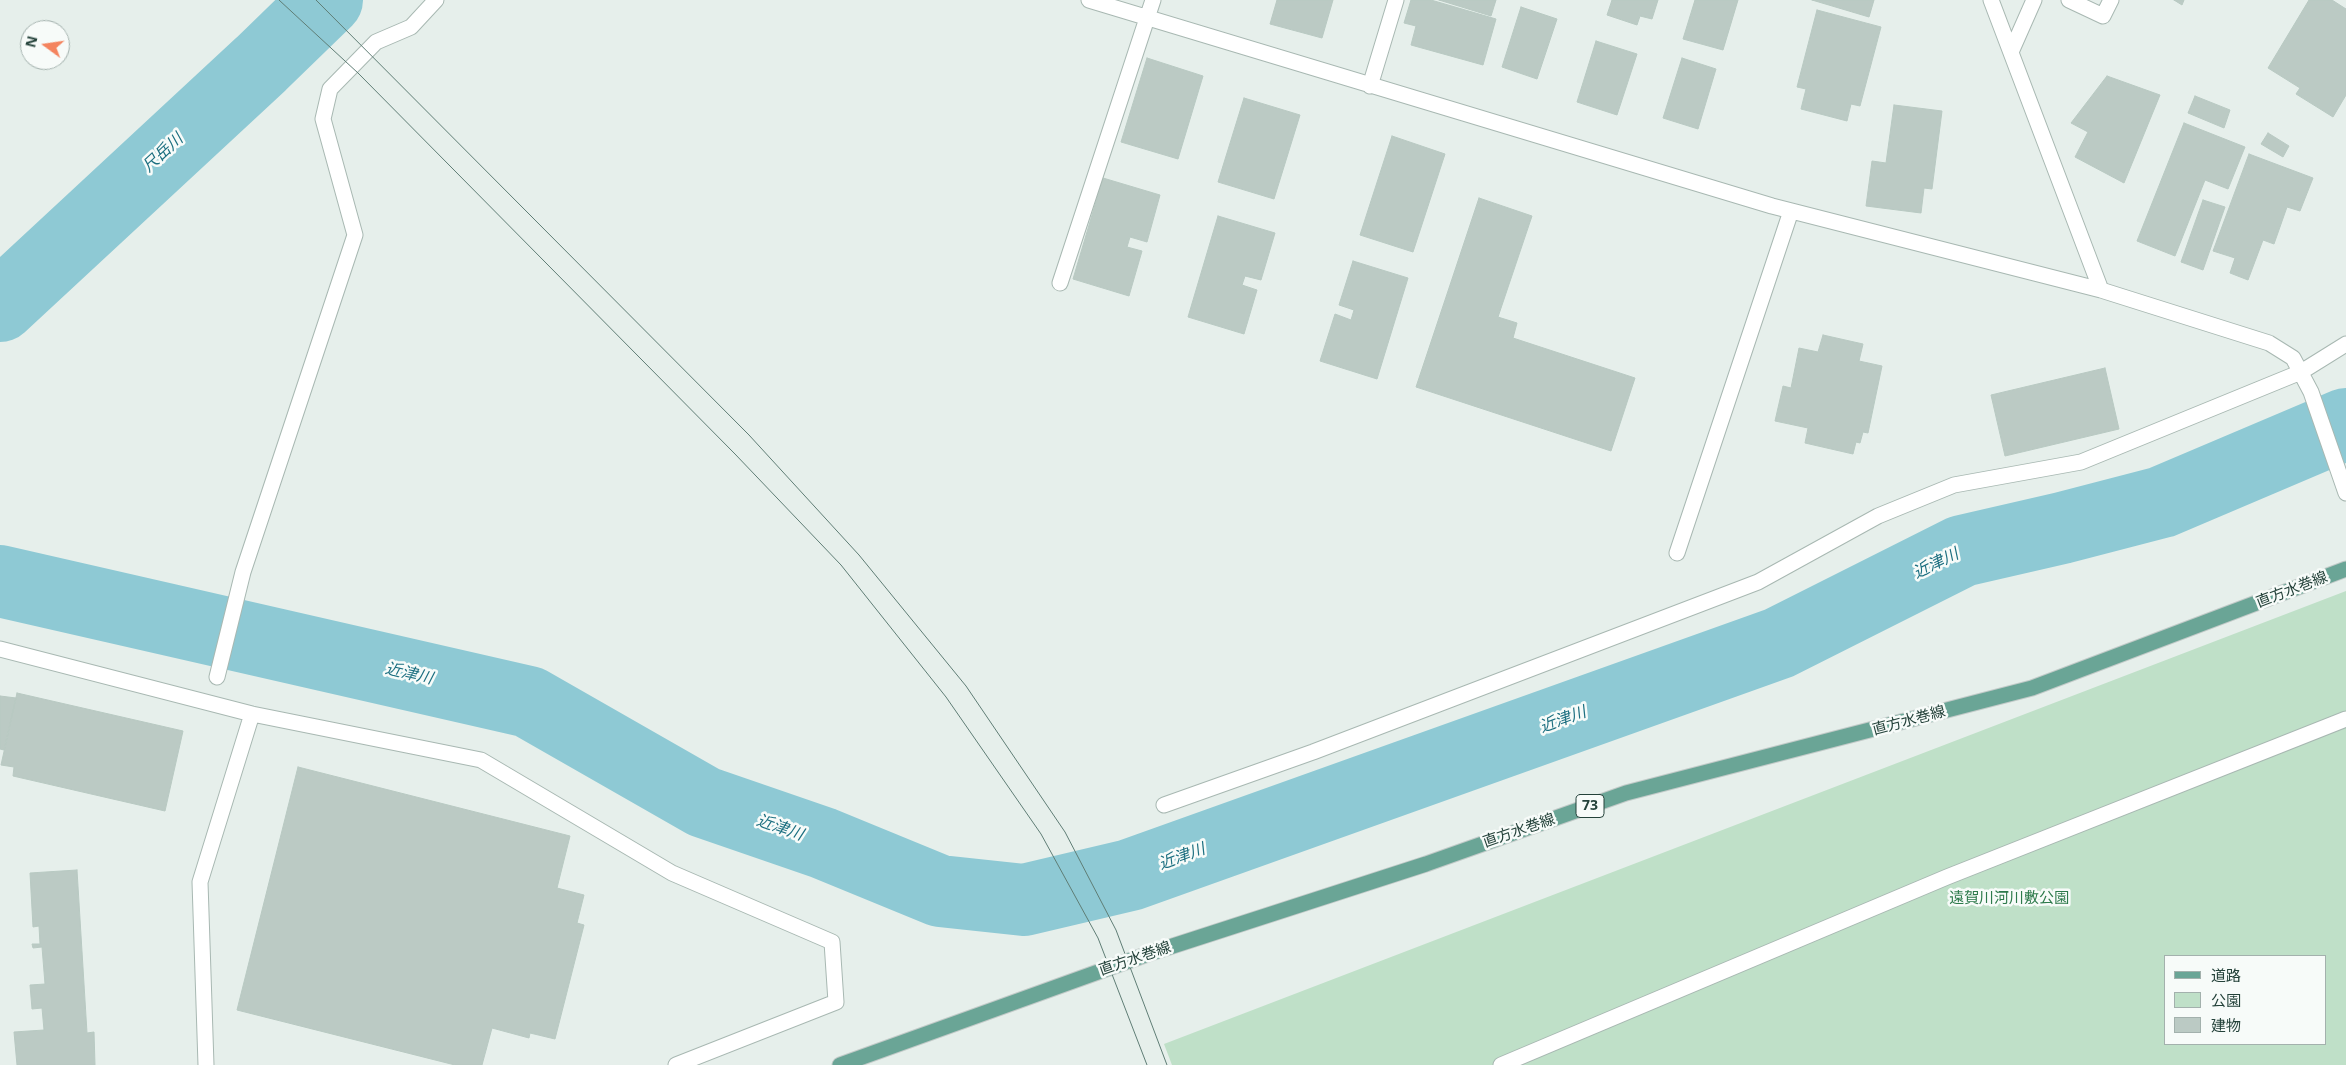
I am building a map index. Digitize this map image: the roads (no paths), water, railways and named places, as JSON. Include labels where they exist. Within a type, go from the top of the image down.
[{"type":"main road","name":"直方水巻線","points":[[840,1065],[1148,954],[1426,864],[1626,793],[2032,688],[2346,569]]},
{"type":"street","points":[[218,677],[246,563],[355,235],[323,119],[330,89],[376,42],[411,27],[436,0]]},
{"type":"street","points":[[1089,0],[1791,211],[2101,290],[2269,343],[2293,358],[2301,372],[2311,392],[2346,494]]},
{"type":"street","points":[[1060,283],[1153,0]]},
{"type":"street","points":[[1370,86],[1396,0]]},
{"type":"street","points":[[1991,0],[2101,290]]},
{"type":"street","points":[[2011,52],[2034,0]]},
{"type":"street","points":[[2069,0],[2103,16],[2111,0]]},
{"type":"street","points":[[1677,553],[1791,211]]},
{"type":"street","points":[[1164,805],[1322,748],[1758,582],[1878,516],[1954,485],[2082,462],[2301,372],[2346,344]]},
{"type":"street","points":[[0,649],[252,714],[481,760],[672,873],[832,942],[836,1002],[676,1065]]},
{"type":"street","points":[[206,1065],[200,882],[252,714]]},
{"type":"street","points":[[1500,1065],[1947,877],[2346,719]]},
{"type":"waterway","name":"尺岳川","points":[[0,306],[261,64],[327,0]]},
{"type":"waterway","name":"近津川","points":[[0,581],[529,702],[704,802],[823,843],[940,891],[1024,900],[1130,875],[1779,643],[1962,551],[2162,502],[2346,424]]},
{"type":"tram line","points":[[279,0],[358,73],[735,454],[841,565],[946,697],[1041,834],[1098,938],[1147,1065]]},
{"type":"tram line","points":[[316,0],[749,435],[859,555],[966,686],[1065,832],[1116,930],[1167,1065]]},
{"type":"park label","name":"遠賀川河川敷公園","points":[[2009,899]]}]
